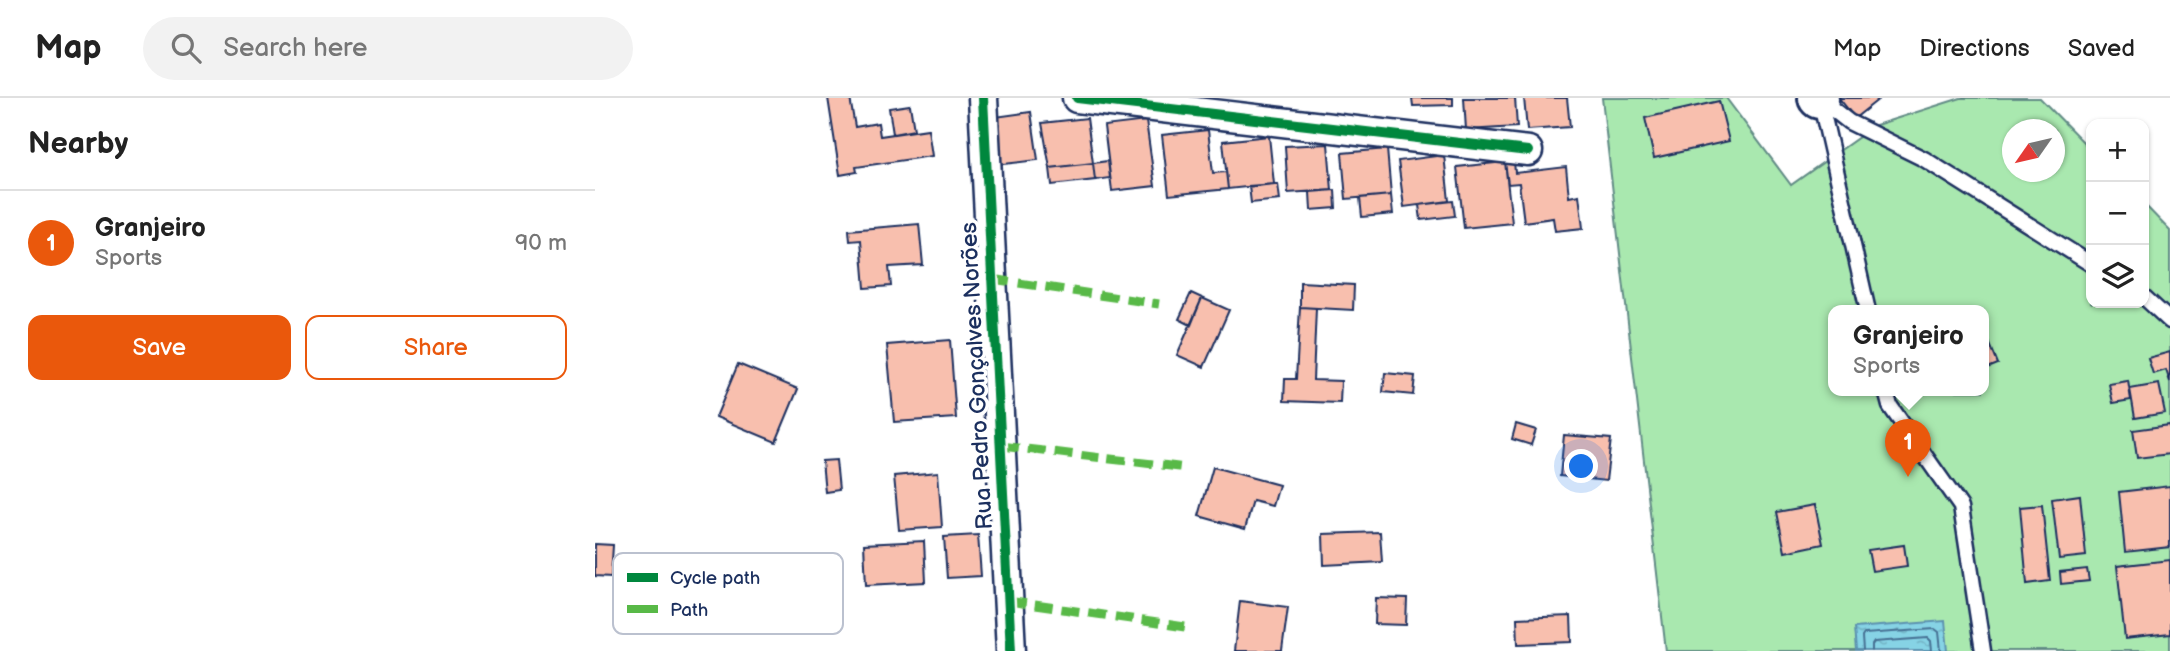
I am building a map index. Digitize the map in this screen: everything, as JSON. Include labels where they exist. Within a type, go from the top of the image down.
[{"type":"street","name":"Rua Pedro Gonçalves Norões","points":[[983,98],[1011,651]]},
{"type":"street","points":[[1077,98],[1528,151]]},
{"type":"lane","points":[[1818,98],[1849,122],[1924,159],[2086,261]]},
{"type":"lane","points":[[1818,98],[1867,305]]},
{"type":"lane","points":[[2149,302],[2170,321]]},
{"type":"lane","points":[[1887,396],[1890,406],[1961,507],[1983,651]]},
{"type":"green space","points":[[1602,98],[1726,98],[1791,185],[1876,125],[1961,98],[2040,98],[2061,119],[2002,119],[2002,182],[2065,182],[2065,123],[2086,145],[2086,308],[2149,308],[2149,209],[2170,231],[2170,651],[1666,651]]},
{"type":"water","points":[[1945,621],[1948,651],[1856,651],[1854,628]]},
{"type":"building","points":[[828,98],[850,98],[855,127],[878,123],[880,136],[928,129],[932,156],[856,167],[857,172],[840,175]]},
{"type":"building","points":[[1412,98],[1453,98],[1453,105],[1413,106]]},
{"type":"building","points":[[1464,98],[1515,98],[1517,127],[1466,130]]},
{"type":"building","points":[[1524,98],[1567,98],[1570,127],[1527,130]]},
{"type":"building","points":[[1839,98],[1878,98],[1879,99],[1855,118]]},
{"type":"building","points":[[1719,101],[1729,141],[1654,158],[1645,118]]},
{"type":"building","points":[[910,105],[914,130],[893,134],[889,108]]},
{"type":"building","points":[[1031,112],[1038,160],[995,165],[988,118]]},
{"type":"building","points":[[1087,118],[1093,163],[1050,168],[1042,123]]},
{"type":"building","points":[[1146,121],[1155,186],[1112,191],[1104,126]]},
{"type":"building","points":[[1208,130],[1213,173],[1226,172],[1228,189],[1169,195],[1162,135]]},
{"type":"building","points":[[1269,136],[1274,184],[1228,189],[1223,141]]},
{"type":"building","points":[[1328,144],[1332,190],[1288,193],[1285,146]]},
{"type":"building","points":[[1387,149],[1391,195],[1346,199],[1342,153]]},
{"type":"building","points":[[1444,155],[1449,201],[1404,207],[1398,161]]},
{"type":"building","points":[[1108,161],[1110,178],[1095,180],[1093,163]]},
{"type":"building","points":[[1514,161],[1515,173],[1566,167],[1569,197],[1579,195],[1583,228],[1555,231],[1553,218],[1524,222],[1519,183],[1508,184],[1505,162]]},
{"type":"building","points":[[1505,162],[1512,223],[1464,228],[1457,167]]},
{"type":"building","points":[[1093,163],[1095,180],[1052,185],[1050,168]]},
{"type":"building","points":[[1278,184],[1280,200],[1251,203],[1249,186]]},
{"type":"building","points":[[1335,190],[1336,208],[1311,210],[1310,192]]},
{"type":"building","points":[[1391,195],[1393,214],[1362,217],[1360,198]]},
{"type":"building","points":[[1453,201],[1455,216],[1421,220],[1419,205]]},
{"type":"building","points":[[919,224],[923,265],[889,267],[891,286],[865,288],[861,240],[850,241],[849,230]]},
{"type":"building","points":[[1300,282],[1354,285],[1353,310],[1300,307]]},
{"type":"building","points":[[1191,293],[1202,298],[1191,325],[1179,319]]},
{"type":"building","points":[[1202,298],[1229,310],[1204,367],[1177,355]]},
{"type":"building","points":[[1300,307],[1316,308],[1313,380],[1341,381],[1340,403],[1284,401],[1285,379],[1296,379]]},
{"type":"building","points":[[950,340],[956,418],[894,422],[887,345]]},
{"type":"building","points":[[1989,342],[1998,364],[1989,368]]},
{"type":"building","points":[[2170,352],[2170,382],[2166,370],[2153,374],[2148,358]]},
{"type":"building","points":[[738,364],[798,389],[776,442],[716,417]]},
{"type":"building","points":[[1385,373],[1415,376],[1413,395],[1383,392]]},
{"type":"building","points":[[2128,381],[2131,400],[2113,403],[2109,384]]},
{"type":"building","points":[[2159,384],[2165,413],[2135,418],[2130,389]]},
{"type":"building","points":[[1516,424],[1536,430],[1531,445],[1512,439]]},
{"type":"building","points":[[2170,425],[2170,454],[2137,458],[2133,430]]},
{"type":"building","points":[[1564,435],[1611,439],[1606,481],[1560,476]]},
{"type":"building","points":[[836,460],[839,490],[825,492],[822,461]]},
{"type":"building","points":[[1213,467],[1279,485],[1273,506],[1253,501],[1245,529],[1199,516]]},
{"type":"building","points":[[938,472],[942,527],[899,530],[894,476]]},
{"type":"building","points":[[2170,486],[2170,547],[2125,552],[2119,492]]},
{"type":"building","points":[[2080,495],[2086,556],[2059,559],[2052,499]]},
{"type":"building","points":[[1815,505],[1823,544],[1785,552],[1777,512]]},
{"type":"building","points":[[2042,505],[2050,581],[2027,584],[2020,507]]},
{"type":"building","points":[[1380,532],[1382,562],[1324,565],[1323,534]]},
{"type":"building","points":[[978,535],[981,576],[947,578],[944,537]]},
{"type":"building","points":[[924,541],[926,582],[866,585],[864,544]]},
{"type":"building","points":[[595,544],[613,545],[611,577],[595,576]]},
{"type":"building","points":[[1904,545],[1907,566],[1872,571],[1868,550]]},
{"type":"building","points":[[2170,560],[2170,634],[2125,639],[2117,566]]},
{"type":"building","points":[[2087,569],[2089,581],[2061,584],[2060,572]]},
{"type":"building","points":[[1376,598],[1407,599],[1406,625],[1375,624]]},
{"type":"building","points":[[1240,601],[1288,607],[1282,651],[1234,651]]},
{"type":"building","points":[[1571,616],[1572,642],[1518,644],[1517,618]]},
{"type":"marked path","points":[[992,279],[1159,304]]},
{"type":"marked path","points":[[1001,446],[1187,468]]},
{"type":"marked path","points":[[1008,601],[1185,627]]},
{"type":"cycle path","points":[[983,98],[1011,651]]},
{"type":"cycle path","points":[[1077,98],[1528,151]]},
{"type":"place","name":"Granjeiro","points":[[1908,477]]}]
